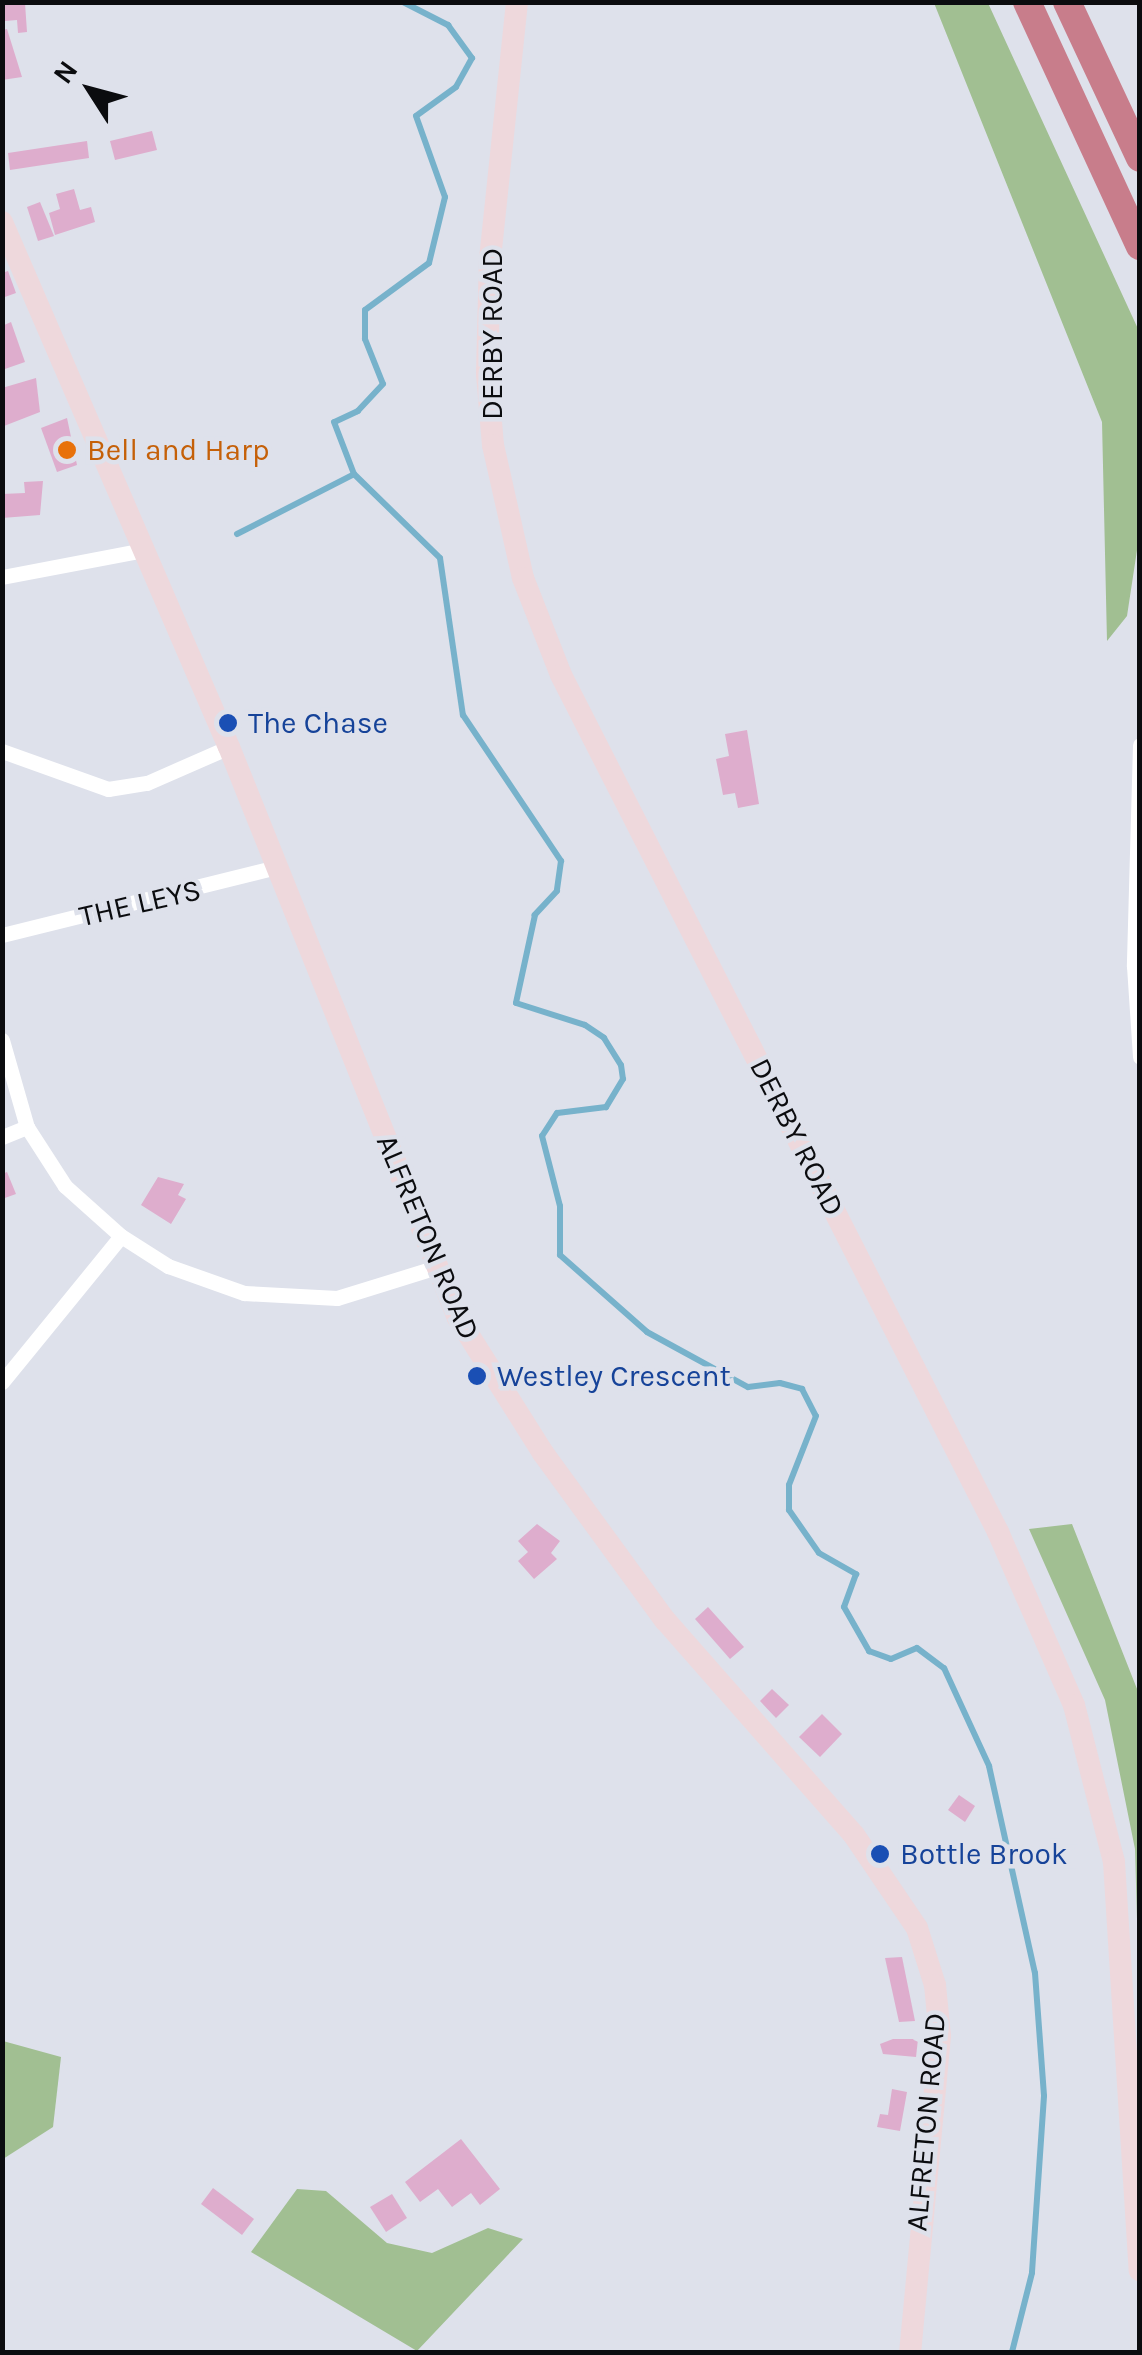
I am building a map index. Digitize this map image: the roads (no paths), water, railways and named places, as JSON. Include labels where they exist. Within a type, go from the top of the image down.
[{"type":"highway","points":[[1027,2],[1140,246]]},
{"type":"highway","points":[[1067,2],[1140,158]]},
{"type":"main road","name":"DERBY ROAD","points":[[517,2],[490,256],[486,374],[493,445],[523,578],[561,675],[1006,1547],[1074,1705],[1114,1862],[1140,2270]]},
{"type":"main road","name":"ALFRETON ROAD","points":[[2,222],[229,747],[437,1267],[493,1379],[665,1620],[892,1882],[917,1928],[935,1985],[940,2036],[910,2352]]},
{"type":"street","points":[[2,577],[144,550]]},
{"type":"street","points":[[1140,745],[1134,966],[1140,1057]]},
{"type":"street","points":[[2,751],[108,788],[148,783],[229,747]]},
{"type":"street","name":"THE LEYS","points":[[2,936],[276,867]]},
{"type":"street","points":[[2,1040],[27,1126],[66,1186],[122,1236],[216,1285],[276,1298],[337,1298],[437,1267]]},
{"type":"street","points":[[2,1137],[27,1126]]},
{"type":"street","points":[[2,1382],[122,1236]]},
{"type":"waterway","name":"Bottle Brook","points":[[403,2],[448,25],[472,58],[456,87],[416,116],[445,197],[429,263],[365,310],[365,339],[383,384],[358,411],[334,422],[354,474],[440,558],[463,715],[561,861],[557,891],[535,915],[516,1003],[585,1025],[604,1038],[621,1065],[623,1079],[606,1107],[557,1113],[542,1136],[560,1206],[560,1255],[647,1332],[748,1387],[780,1383],[802,1389],[816,1416],[789,1485],[789,1510],[819,1553],[856,1574],[844,1607],[869,1651],[891,1659],[917,1648],[944,1668],[989,1766],[1035,1973],[1044,2096],[1032,2273],[1012,2352]]},
{"type":"waterway","points":[[237,534],[354,474]]},
{"type":"place","name":"Bell and Harp","points":[[67,450]]},
{"type":"place","name":"The Chase","points":[[228,723]]},
{"type":"place","name":"Westley Crescent","points":[[477,1376]]},
{"type":"place","name":"Bottle Brook","points":[[880,1854]]}]
